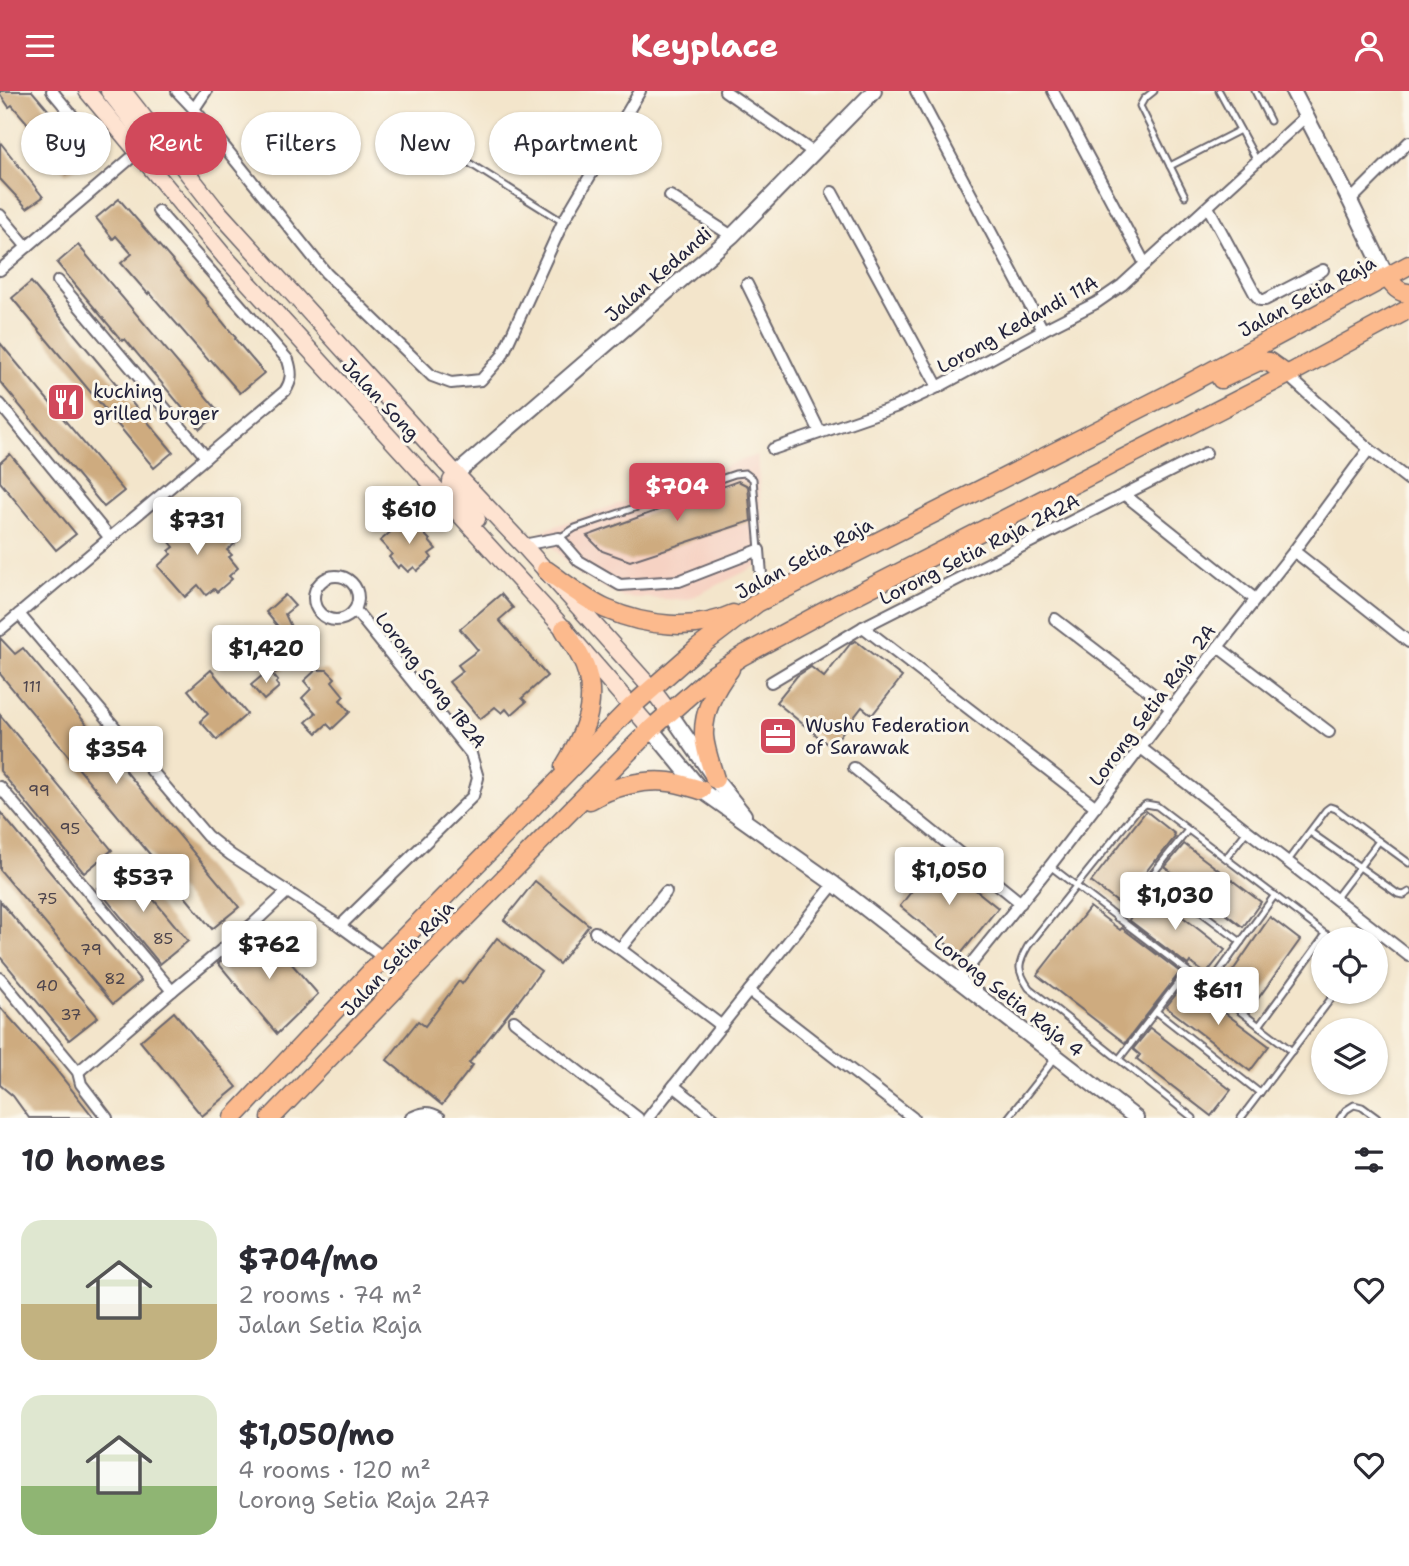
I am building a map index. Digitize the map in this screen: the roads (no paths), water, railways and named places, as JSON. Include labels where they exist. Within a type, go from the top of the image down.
[{"type":"main road","name":"Jalan Song","points":[[87,91],[125,136]]},
{"type":"main road","points":[[109,91],[125,112]]},
{"type":"main road","name":"Jalan Song","points":[[123,91],[215,208],[546,570],[651,688],[669,712]]},
{"type":"main road","name":"Jalan Song","points":[[157,175],[224,256],[509,568],[651,729]]},
{"type":"main road","name":"Jalan Setia Raja","points":[[233,1118],[384,958],[651,688],[698,648],[760,602],[1169,394],[1409,265]]},
{"type":"main road","points":[[1387,277],[1395,288],[1409,293]]},
{"type":"main road","name":"Jalan Setia Raja","points":[[271,1118],[651,729],[710,677],[742,656],[840,603],[1287,375],[1409,309]]},
{"type":"main road","points":[[1169,394],[1190,394],[1259,361],[1269,362],[1287,375]]},
{"type":"main road","points":[[456,474],[451,481],[452,487],[483,527],[509,568]]},
{"type":"main road","points":[[546,570],[607,609],[657,624],[717,622],[760,602]]},
{"type":"main road","points":[[549,790],[586,726],[590,700],[587,674],[580,655],[564,629]]},
{"type":"main road","points":[[570,812],[610,790],[628,785],[669,782],[708,785],[704,734],[708,708],[716,688],[742,656]]},
{"type":"street","points":[[52,91],[69,112]]},
{"type":"street","points":[[177,91],[326,272],[432,376],[451,383],[481,380],[502,356],[563,222],[640,91]]},
{"type":"street","points":[[194,109],[206,91]]},
{"type":"street","points":[[725,91],[813,152]]},
{"type":"street","name":"Jalan Kedandi","points":[[456,474],[732,236],[874,91]]},
{"type":"street","points":[[916,91],[1043,330]]},
{"type":"street","points":[[1053,91],[1145,264]]},
{"type":"street","points":[[1293,91],[1387,277]]},
{"type":"street","name":"Lorong Kedandi 11A","points":[[773,449],[895,407],[939,387],[1096,303],[1122,285],[1305,117]]},
{"type":"street","points":[[1350,201],[1409,142]]},
{"type":"street","points":[[0,270],[125,163]]},
{"type":"street","points":[[832,192],[939,387]]},
{"type":"street","points":[[670,196],[732,236]]},
{"type":"street","points":[[1208,207],[1260,300],[1265,300],[1323,270]]},
{"type":"street","points":[[0,630],[285,391],[291,378],[288,360],[158,211]]},
{"type":"street","points":[[0,215],[27,247]]},
{"type":"street","points":[[58,281],[206,457]]},
{"type":"street","points":[[747,284],[820,432]]},
{"type":"street","points":[[1287,375],[1369,449],[1409,480]]},
{"type":"street","points":[[0,404],[110,538]]},
{"type":"street","name":"Lorong Setia Raja 2A","points":[[958,980],[1096,807],[1294,551],[1369,449]]},
{"type":"street","name":"Lorong Setia Raja 2A2A","points":[[771,682],[863,627],[1206,453]]},
{"type":"street","points":[[1125,495],[1255,599]]},
{"type":"street","points":[[523,545],[559,538],[579,562],[620,585],[679,581],[759,550],[760,602]]},
{"type":"street","points":[[1294,551],[1409,642]]},
{"type":"street","name":"Lorong Song 1B2A","points":[[332,576],[346,579],[356,589],[358,603],[355,610],[346,619],[339,621],[325,618],[315,607],[313,600],[316,587],[332,576]]},
{"type":"street","name":"Lorong Song 1B2A","points":[[340,926],[473,796],[478,778],[471,754],[355,610]]},
{"type":"street","points":[[19,614],[207,836],[384,958]]},
{"type":"street","points":[[1055,619],[1171,708]]},
{"type":"street","points":[[863,627],[1096,807]]},
{"type":"street","points":[[1218,647],[1329,732]]},
{"type":"street","name":"Lorong Setia Raja 4","points":[[669,712],[708,785]]},
{"type":"street","name":"Lorong Setia Raja 4","points":[[651,729],[757,829],[834,884],[1136,1118]]},
{"type":"street","points":[[1140,748],[1335,899],[1367,927]]},
{"type":"street","points":[[854,768],[1021,903]]},
{"type":"street","points":[[0,787],[172,991]]},
{"type":"street","points":[[648,1118],[834,884]]},
{"type":"street","points":[[78,1072],[287,892]]},
{"type":"street","points":[[620,949],[666,892]]},
{"type":"street","points":[[595,932],[722,1026]]},
{"type":"street","points":[[1388,943],[1409,956]]},
{"type":"street","points":[[0,978],[78,1072],[81,1084],[107,1118]]},
{"type":"street","points":[[749,992],[913,1118]]},
{"type":"street","points":[[514,1021],[638,1118]]},
{"type":"street","points":[[674,1086],[714,1118]]},
{"type":"street","points":[[411,1118],[428,1112],[440,1118]]},
{"type":"lane","points":[[1154,91],[1140,106],[1185,196]]},
{"type":"lane","points":[[1219,91],[1257,161]]},
{"type":"lane","points":[[1255,91],[1270,121]]},
{"type":"lane","points":[[1170,166],[1240,130]]},
{"type":"lane","points":[[475,166],[563,222]]},
{"type":"lane","points":[[559,538],[575,529],[735,474],[745,473],[753,479],[759,550]]},
{"type":"lane","points":[[1193,1118],[1030,988],[1019,972],[1020,959],[1028,946],[1136,810],[1146,804],[1157,806],[1317,927]]},
{"type":"lane","points":[[1287,862],[1330,807],[1409,863]]},
{"type":"lane","points":[[1117,918],[1188,830]]},
{"type":"lane","points":[[1226,858],[1247,831]]},
{"type":"lane","points":[[1310,832],[1398,894],[1409,892]]},
{"type":"lane","points":[[1335,899],[1379,841]]},
{"type":"lane","points":[[1050,866],[1292,1051]]},
{"type":"lane","points":[[1152,875],[1241,942]]},
{"type":"lane","points":[[1208,987],[1275,895]]},
{"type":"lane","points":[[1259,1025],[1311,954]]},
{"type":"lane","points":[[1119,1059],[1187,971]]},
{"type":"lane","points":[[1241,1118],[1327,1004]]},
{"type":"lane","points":[[1157,1012],[1260,1093]]},
{"type":"lane","points":[[1008,1118],[1056,1057]]},
{"type":"lane","points":[[1340,1118],[1354,1105],[1362,1107],[1377,1118]]},
{"type":"place","name":"kuching grilled burger","points":[[66,402]]},
{"type":"place","name":"Wushu Federation of Sarawak","points":[[778,736]]}]
